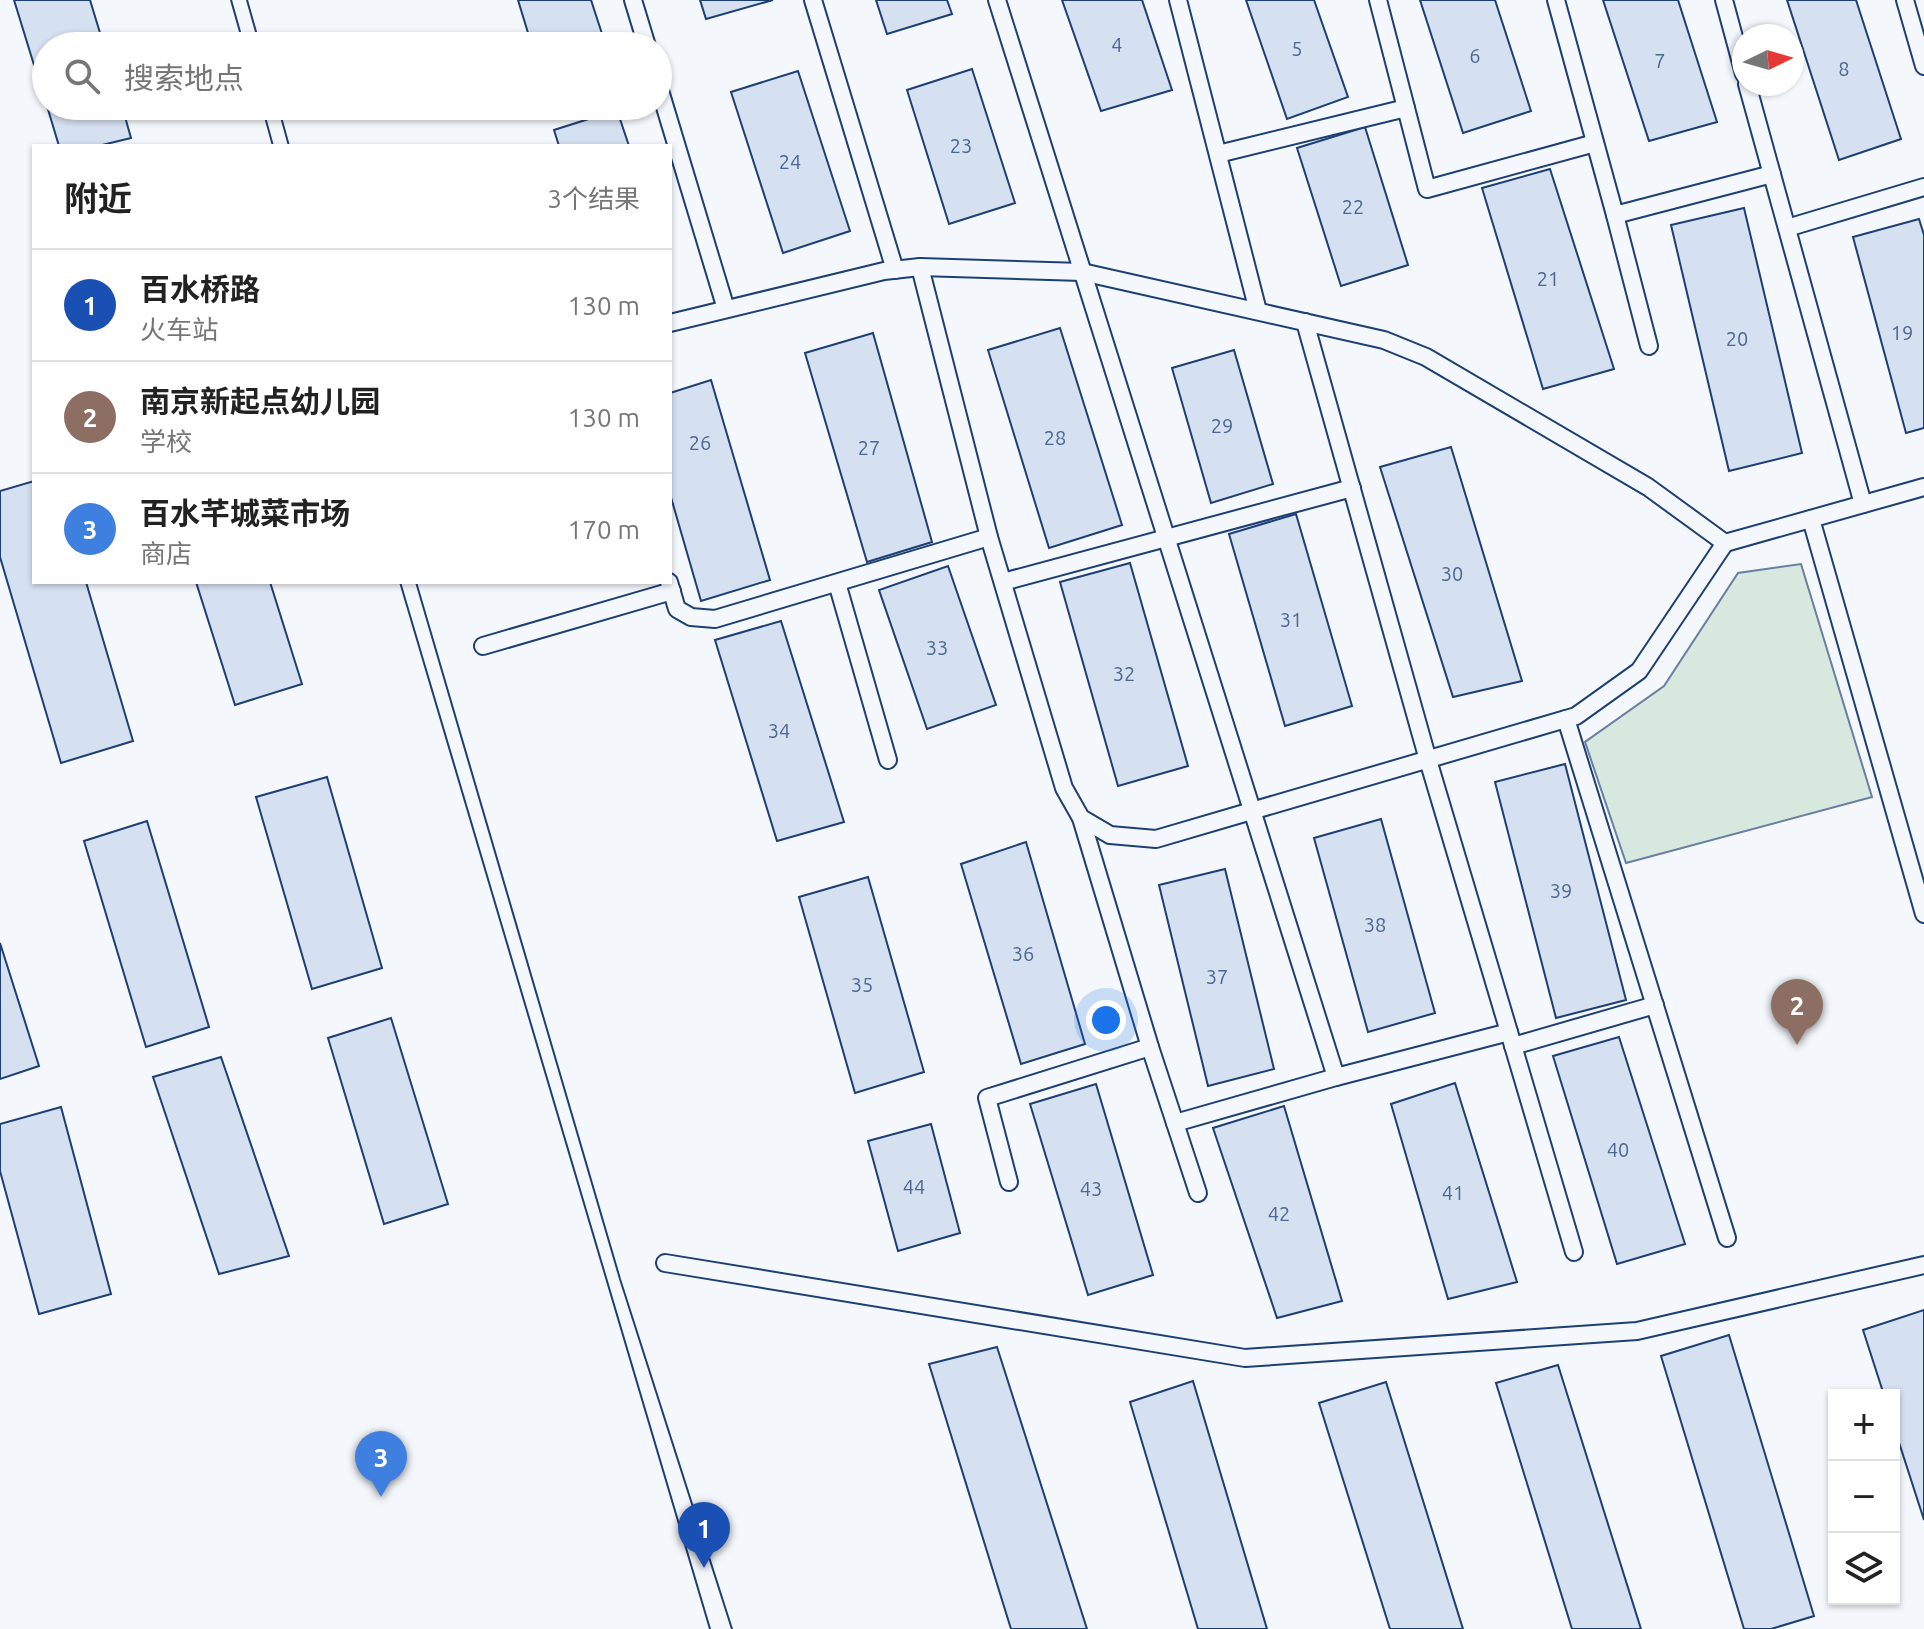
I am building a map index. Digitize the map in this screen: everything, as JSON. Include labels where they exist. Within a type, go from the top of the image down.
[{"type":"lane","points":[[633,0],[643,32]]},
{"type":"lane","points":[[813,0],[895,270]]},
{"type":"lane","points":[[997,0],[1336,1077]]},
{"type":"lane","points":[[1178,0],[1258,311]]},
{"type":"lane","points":[[1378,0],[1427,189],[1595,143]]},
{"type":"lane","points":[[1556,0],[1649,346]]},
{"type":"lane","points":[[1724,0],[1732,30]]},
{"type":"lane","points":[[1905,0],[1924,66]]},
{"type":"lane","points":[[1750,96],[1863,504]]},
{"type":"lane","points":[[1218,154],[1406,108]]},
{"type":"lane","points":[[669,120],[726,309]]},
{"type":"lane","points":[[1615,215],[1772,174]]},
{"type":"lane","points":[[1787,228],[1924,187]]},
{"type":"lane","points":[[920,267],[989,537],[1064,788],[1081,818],[1198,1193]]},
{"type":"lane","points":[[672,322],[895,270],[920,267],[1082,272],[1384,340],[1426,357],[1648,487],[1725,543]]},
{"type":"lane","points":[[1305,322],[1428,760],[1574,1252]]},
{"type":"lane","points":[[1081,818],[1110,835],[1156,839],[1576,716],[1639,671],[1725,543],[1924,487]]},
{"type":"lane","points":[[1003,582],[1352,488]]},
{"type":"lane","points":[[1811,519],[1924,914]]},
{"type":"lane","points":[[483,646],[670,586],[677,609],[691,617],[715,619],[989,537]]},
{"type":"lane","points":[[837,583],[888,760]]},
{"type":"lane","points":[[1566,719],[1727,1238]]},
{"type":"lane","points":[[1175,1123],[1336,1077],[1655,1005]]},
{"type":"lane","points":[[1009,1182],[987,1098],[1150,1047]]},
{"type":"lane","points":[[665,1263],[1245,1358],[1637,1331],[1924,1265]]},
{"type":"shaded area","points":[[1801,564],[1872,797],[1626,863],[1585,742],[1664,686],[1738,573]]},
{"type":"building","points":[[14,0],[90,0],[100,32],[32,32],[32,58]]},
{"type":"building","points":[[518,0],[591,0],[601,32],[528,32]]},
{"type":"building","points":[[700,0],[773,0],[706,19]]},
{"type":"building","points":[[876,0],[947,0],[952,14],[887,34]]},
{"type":"building","points":[[1062,0],[1142,0],[1172,90],[1101,111]]},
{"type":"building","points":[[1246,0],[1314,0],[1348,97],[1287,119]]},
{"type":"building","points":[[1420,0],[1495,0],[1531,111],[1463,133]]},
{"type":"building","points":[[1603,0],[1678,0],[1717,122],[1649,141]]},
{"type":"building","points":[[1787,0],[1856,0],[1901,139],[1839,160],[1804,52],[1804,24],[1795,24]]},
{"type":"building","points":[[972,69],[1015,203],[949,224],[907,90]]},
{"type":"building","points":[[798,71],[850,231],[783,253],[731,92]]},
{"type":"building","points":[[51,120],[126,120],[131,138],[106,144],[58,144]]},
{"type":"building","points":[[586,120],[620,120],[628,144],[558,144],[554,130]]},
{"type":"building","points":[[1365,127],[1408,265],[1341,286],[1297,148]]},
{"type":"building","points":[[1550,169],[1614,369],[1543,389],[1482,188]]},
{"type":"building","points":[[1744,208],[1802,453],[1729,471],[1671,225]]},
{"type":"building","points":[[1919,219],[1924,235],[1924,428],[1906,433],[1853,237]]},
{"type":"building","points":[[1060,328],[1122,525],[1049,548],[988,350]]},
{"type":"building","points":[[873,333],[932,542],[867,562],[805,353]]},
{"type":"building","points":[[1234,350],[1273,484],[1211,503],[1172,368]]},
{"type":"building","points":[[711,380],[770,580],[701,601],[672,501],[672,392]]},
{"type":"building","points":[[1451,447],[1522,681],[1453,697],[1380,467]]},
{"type":"building","points":[[32,482],[32,584],[87,584],[133,741],[61,763],[0,557],[0,491]]},
{"type":"building","points":[[1296,514],[1352,706],[1285,726],[1229,534]]},
{"type":"building","points":[[1130,563],[1188,766],[1118,786],[1060,582]]},
{"type":"building","points":[[948,566],[996,705],[927,729],[879,590]]},
{"type":"building","points":[[197,584],[271,584],[302,684],[235,705]]},
{"type":"building","points":[[781,621],[844,822],[777,841],[715,640]]},
{"type":"building","points":[[1565,764],[1626,1000],[1556,1018],[1495,782]]},
{"type":"building","points":[[327,777],[382,968],[312,989],[256,797]]},
{"type":"building","points":[[1381,819],[1435,1013],[1368,1032],[1314,838]]},
{"type":"building","points":[[147,821],[209,1027],[146,1047],[84,841]]},
{"type":"building","points":[[1026,842],[1085,1044],[1021,1064],[961,864]]},
{"type":"building","points":[[1225,869],[1274,1069],[1208,1086],[1159,885]]},
{"type":"building","points":[[868,877],[924,1072],[855,1093],[799,897]]},
{"type":"building","points":[[0,943],[39,1066],[0,1079]]},
{"type":"building","points":[[391,1018],[448,1204],[384,1224],[328,1038]]},
{"type":"building","points":[[1619,1037],[1685,1244],[1617,1264],[1553,1056]]},
{"type":"building","points":[[221,1057],[289,1256],[219,1274],[153,1077]]},
{"type":"building","points":[[1455,1083],[1517,1282],[1448,1299],[1391,1104]]},
{"type":"building","points":[[1096,1084],[1153,1275],[1088,1295],[1030,1104]]},
{"type":"building","points":[[1284,1106],[1342,1301],[1277,1318],[1213,1128]]},
{"type":"building","points":[[61,1107],[111,1294],[39,1314],[0,1171],[0,1124]]},
{"type":"building","points":[[931,1124],[960,1233],[898,1251],[868,1141]]},
{"type":"building","points":[[1924,1310],[1924,1520],[1900,1446],[1900,1389],[1882,1389],[1863,1330]]},
{"type":"building","points":[[1729,1335],[1814,1616],[1771,1629],[1744,1629],[1661,1356]]},
{"type":"building","points":[[997,1347],[1087,1629],[1011,1629],[929,1364]]},
{"type":"building","points":[[1558,1365],[1641,1629],[1572,1629],[1496,1383]]},
{"type":"building","points":[[1193,1381],[1267,1629],[1198,1629],[1130,1402]]},
{"type":"building","points":[[1386,1382],[1463,1629],[1390,1629],[1319,1403]]},
{"type":"tram line","points":[[231,0],[240,32]]},
{"type":"tram line","points":[[247,0],[256,32]]},
{"type":"tram line","points":[[266,120],[272,144]]},
{"type":"tram line","points":[[282,120],[288,144]]},
{"type":"tram line","points":[[401,584],[710,1629]]},
{"type":"tram line","points":[[417,584],[620,1279],[732,1629]]},
{"type":"place","name":"南京新起点幼儿园","points":[[1797,1045]]},
{"type":"place","name":"百水芊城菜市场","points":[[381,1497]]},
{"type":"place","name":"百水桥路","points":[[704,1568]]}]
